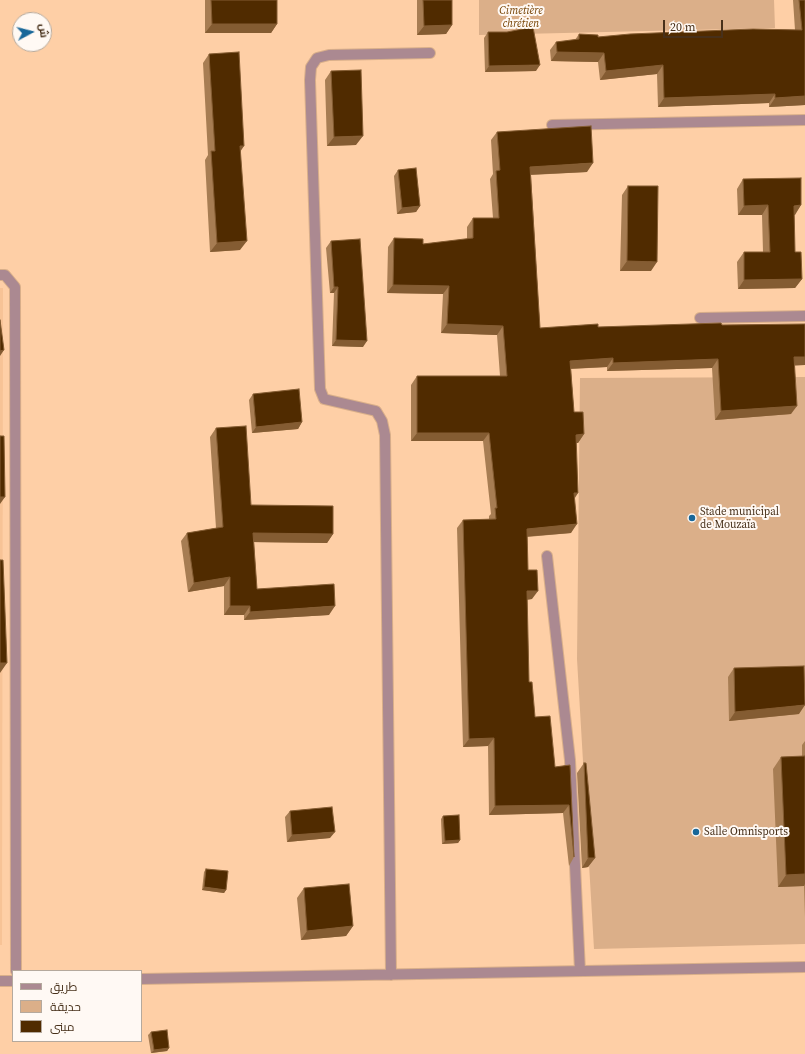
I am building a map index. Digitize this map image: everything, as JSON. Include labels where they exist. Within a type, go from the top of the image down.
[{"type":"street","points":[[391,974],[385,435],[382,421],[376,412],[324,399],[320,389],[310,80],[311,67],[317,58],[329,55],[430,53]]},
{"type":"street","points":[[552,125],[805,120]]},
{"type":"street","points":[[0,275],[4,275],[15,287],[16,970]]},
{"type":"street","points":[[700,318],[805,316]]},
{"type":"street","points":[[547,556],[570,760],[580,971]]},
{"type":"street","points":[[142,979],[805,967]]},
{"type":"street","points":[[0,981],[12,981]]},
{"type":"shaded area","points":[[0,288],[3,288],[2,945],[0,945]]},
{"type":"green space","name":"Cimetière chrétien","points":[[479,0],[774,0],[775,28],[479,35]]},
{"type":"green space","name":"Stade municipal de Mouzaïa","points":[[805,377],[805,944],[594,949],[577,659],[580,378]]},
{"type":"building","points":[[211,0],[277,0],[277,24],[212,24]]},
{"type":"building","points":[[423,0],[452,0],[452,25],[424,26]]},
{"type":"building","points":[[799,0],[805,0],[805,96],[775,98],[775,94],[664,98],[663,65],[606,71],[604,53],[557,52],[556,42],[579,39],[579,34],[598,35],[598,37],[630,34],[753,29],[802,30]]},
{"type":"building","points":[[533,27],[540,65],[489,66],[488,32],[507,32]]},
{"type":"building","points":[[239,52],[244,146],[240,146],[247,241],[217,243],[211,151],[215,151],[209,54]]},
{"type":"building","points":[[361,70],[363,136],[334,137],[331,71]]},
{"type":"building","points":[[591,126],[593,163],[530,167],[540,328],[598,324],[598,327],[721,323],[722,325],[805,324],[805,357],[794,357],[797,406],[721,411],[718,359],[613,363],[613,358],[570,361],[574,412],[583,412],[584,434],[576,435],[578,493],[574,493],[577,524],[527,529],[528,570],[537,570],[538,591],[527,591],[529,682],[532,682],[535,717],[550,716],[555,767],[570,765],[574,857],[569,805],[495,806],[494,738],[469,739],[463,520],[496,519],[495,508],[497,508],[489,433],[417,433],[417,376],[507,376],[503,326],[447,324],[449,286],[393,285],[394,238],[423,239],[423,244],[473,238],[473,218],[499,218],[496,171],[500,170],[497,132]]},
{"type":"building","points":[[416,168],[420,206],[402,208],[398,170]]},
{"type":"building","points":[[801,178],[801,205],[794,206],[795,252],[801,252],[802,279],[744,280],[744,252],[770,252],[768,205],[744,206],[743,179]]},
{"type":"building","points":[[628,186],[658,186],[657,262],[627,261]]},
{"type":"building","points":[[360,239],[367,341],[336,340],[338,287],[334,287],[331,241]]},
{"type":"building","points":[[0,320],[4,350],[0,351]]},
{"type":"building","points":[[299,389],[302,422],[256,427],[253,394]]},
{"type":"building","points":[[246,426],[251,505],[333,506],[333,534],[253,533],[257,589],[334,584],[335,606],[250,612],[250,606],[230,606],[230,577],[194,583],[187,533],[223,527],[216,428]]},
{"type":"building","points":[[0,436],[4,436],[5,497],[0,497]]},
{"type":"building","points":[[0,560],[3,560],[7,663],[0,663]]},
{"type":"building","points":[[804,666],[805,705],[735,712],[734,668]]},
{"type":"building","points":[[805,756],[805,874],[786,875],[781,757]]},
{"type":"building","points":[[584,763],[586,763],[595,858],[588,858]]},
{"type":"building","points":[[332,807],[335,832],[292,835],[290,811]]},
{"type":"building","points":[[459,815],[460,840],[445,841],[443,816]]},
{"type":"building","points":[[206,869],[228,871],[226,890],[204,887]]},
{"type":"building","points":[[349,884],[353,926],[307,931],[304,888]]},
{"type":"building","points":[[167,1030],[169,1048],[154,1050],[151,1032]]},
{"type":"place","name":"Stade municipal de Mouzaïa","points":[[692,518]]},
{"type":"place","name":"Salle Omnisports","points":[[696,832]]}]
